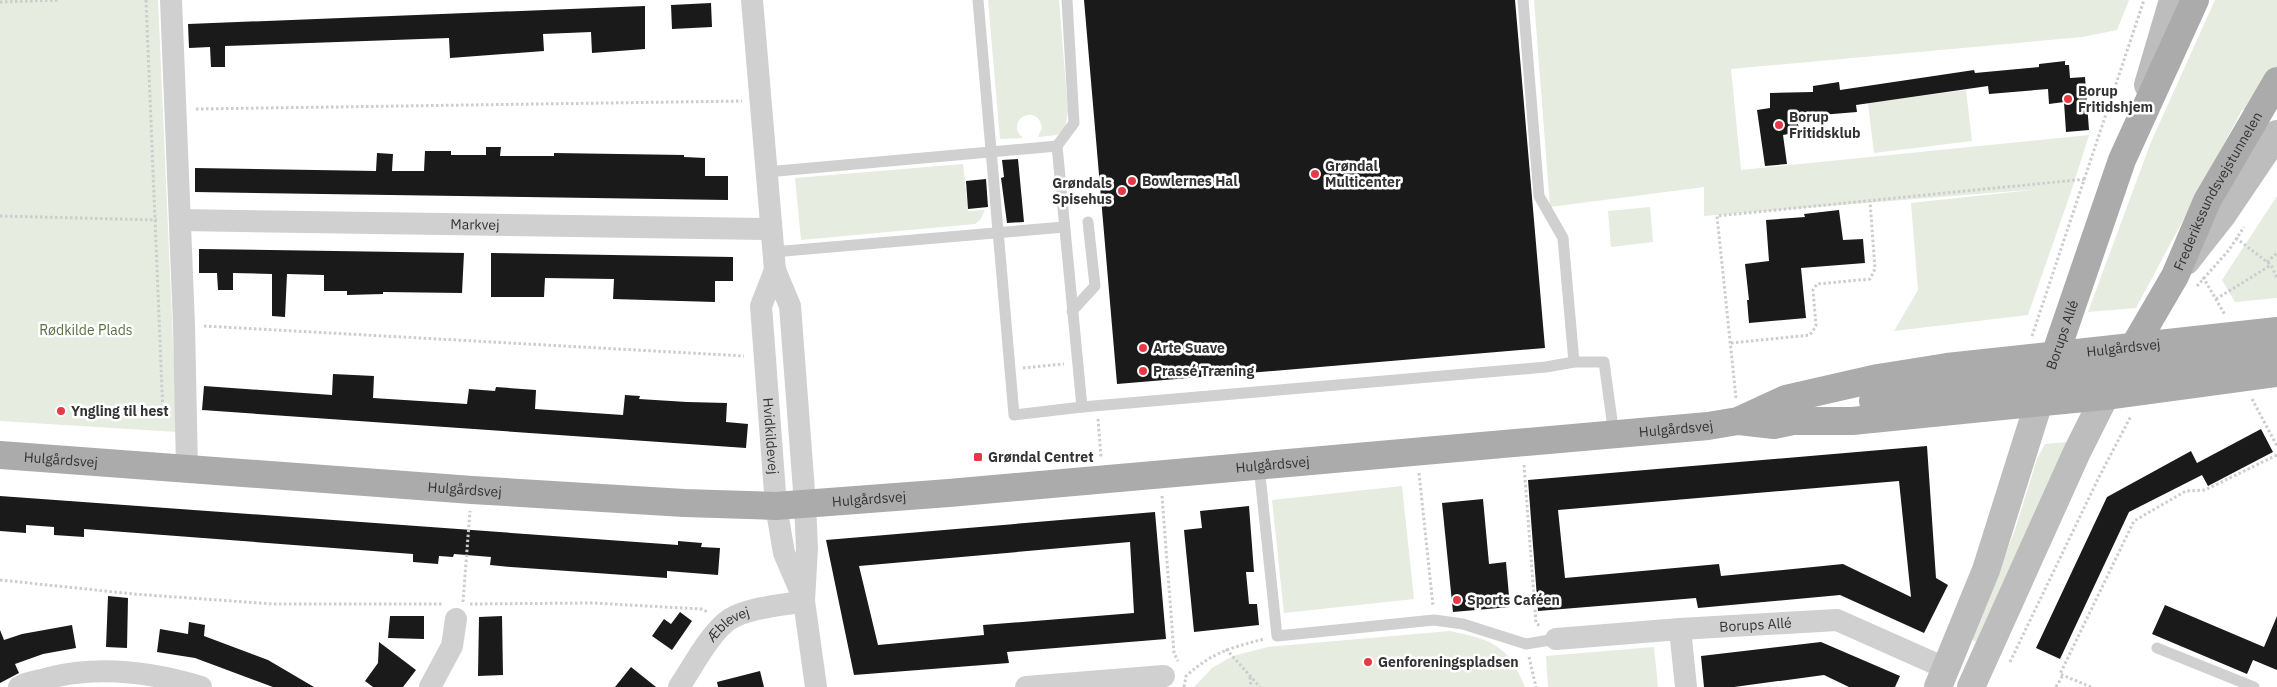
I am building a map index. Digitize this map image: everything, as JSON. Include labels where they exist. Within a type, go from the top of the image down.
[{"type":"main road","points":[[2136,131],[2195,0]]},
{"type":"main road","name":"Frederikssundsvejstunnelen","points":[[2180,269],[2207,201],[2277,81]]},
{"type":"main road","name":"Borups Allé","points":[[2047,379],[2122,160],[2136,131]]},
{"type":"main road","points":[[2111,386],[2180,269]]},
{"type":"main road","name":"Hulgårdsvej","points":[[0,455],[472,490],[684,503],[776,506],[1614,435],[1738,421],[1774,425],[1793,421],[1852,421],[2047,379],[2134,346],[2277,331]]},
{"type":"main road","points":[[2111,386],[2145,370],[2277,354]]},
{"type":"main road","name":"Hulgårdsvej","points":[[1738,421],[1786,398],[1878,378],[1947,367],[2144,391],[2277,373]]},
{"type":"street","points":[[171,0],[184,325],[187,469]]},
{"type":"street","name":"Hvidkildevej","points":[[752,0],[774,261],[790,306],[805,504],[807,548],[804,601],[816,687]]},
{"type":"street","name":"Borups Allé","points":[[2136,131],[2173,0]]},
{"type":"street","points":[[2180,269],[2212,228],[2277,134]]},
{"type":"street","name":"Markvej","points":[[180,220],[771,229]]},
{"type":"street","name":"Hvidkildevej","points":[[774,261],[761,306],[776,506],[784,553],[804,601]]},
{"type":"street","name":"Borups Allé","points":[[1556,639],[1680,629],[1838,620],[1942,677],[1986,570],[2047,379]]},
{"type":"street","points":[[1976,685],[2077,452],[2111,386]]},
{"type":"street","name":"Æblevej","points":[[679,687],[714,635],[729,620],[745,614],[804,601]]},
{"type":"street","points":[[430,687],[452,646],[454,612]]},
{"type":"street","points":[[1680,629],[1686,687]]},
{"type":"street","points":[[19,687],[68,673],[113,671],[168,677],[201,687]]},
{"type":"street","points":[[1033,687],[1175,676]]},
{"type":"lane","points":[[978,0],[1014,415],[1082,407],[1546,367],[1574,362],[1604,362],[1614,435]]},
{"type":"lane","points":[[1067,0],[1074,123],[1057,146],[1082,407]]},
{"type":"lane","points":[[1524,0],[1539,196],[1562,238],[1574,362]]},
{"type":"lane","points":[[766,172],[1057,146]]},
{"type":"lane","points":[[1072,312],[1095,286],[1088,222]]},
{"type":"lane","points":[[774,261],[998,233],[1064,227]]},
{"type":"lane","points":[[1259,466],[1277,636],[1434,620],[1463,624],[1526,644],[1556,639]]},
{"type":"lane","points":[[2157,648],[2254,687]]},
{"type":"path","points":[[0,2],[59,0]]},
{"type":"path","points":[[146,0],[164,420]]},
{"type":"path","points":[[175,109],[760,101]]},
{"type":"path","points":[[1738,421],[1717,216],[2086,179]]},
{"type":"path","points":[[1731,343],[1810,335],[1816,326],[1813,290],[1817,284],[1870,279],[1875,269],[1870,201]]},
{"type":"path","points":[[0,216],[180,220]]},
{"type":"path","points":[[2212,228],[2237,238],[2267,262],[2277,278]]},
{"type":"path","points":[[2267,262],[2277,254]]},
{"type":"path","points":[[2216,298],[2271,266]]},
{"type":"path","points":[[2180,269],[2204,278],[2235,336]]},
{"type":"path","points":[[184,325],[765,357]]},
{"type":"path","points":[[1010,369],[1077,363]]},
{"type":"path","points":[[2241,379],[2277,446]]},
{"type":"path","points":[[2007,667],[2099,476],[2144,391]]},
{"type":"path","points":[[1522,442],[1536,623],[1556,639]]},
{"type":"path","points":[[1417,452],[1434,620]]},
{"type":"path","points":[[2091,687],[2060,674],[2134,522],[2186,491],[2205,490],[2277,455]]},
{"type":"path","points":[[1161,474],[1175,676],[1184,687]]},
{"type":"path","points":[[469,532],[462,604],[592,603],[702,609]]},
{"type":"path","points":[[0,580],[134,594],[273,604],[454,612]]},
{"type":"path","points":[[1175,676],[1226,649],[1277,636]]},
{"type":"path","points":[[1526,644],[1536,687]]},
{"type":"path","points":[[1226,649],[1260,687]]},
{"type":"path","points":[[2056,687],[2063,675]]},
{"type":"path","points":[[1250,676],[1251,687]]},
{"type":"green space","name":"Rødkilde Plads","points":[[0,0],[158,0],[177,432],[0,421]]},
{"type":"green space","points":[[988,0],[1059,0],[1068,111],[1065,129],[1057,135],[1038,137],[1042,128],[1039,120],[1035,116],[1029,115],[1019,120],[1017,125],[1018,132],[1023,138],[1000,139]]},
{"type":"green space","points":[[1534,0],[2129,0],[2117,30],[2082,37],[1731,69],[1741,170],[2089,135],[2028,315],[1894,331],[1918,290],[1911,203],[2040,189],[1704,216],[1704,187],[1550,207]]},
{"type":"green space","points":[[2215,0],[2277,0],[2277,107],[2242,110],[2136,308],[2088,312],[2151,142]]},
{"type":"green space","points":[[1966,90],[1972,141],[1874,153],[1868,103]]},
{"type":"green space","points":[[963,164],[968,211],[985,210],[980,220],[975,224],[801,240],[795,178]]},
{"type":"green space","points":[[2277,196],[2277,298],[2235,302],[2222,280]]},
{"type":"green space","points":[[1650,207],[1653,242],[1611,247],[1608,211]]},
{"type":"green space","points":[[2067,442],[1976,642],[1972,640],[2015,530],[2037,459],[2045,444]]},
{"type":"green space","points":[[1402,486],[1414,599],[1284,613],[1272,500]]},
{"type":"green space","name":"Genforeningspladsen","points":[[1450,631],[1477,638],[1497,647],[1512,662],[1525,687],[1194,687],[1212,668],[1233,656],[1268,647]]},
{"type":"green space","points":[[1654,647],[1658,687],[1548,687],[1546,656]]},
{"type":"building","name":"Grøndal Multicenter","points":[[1084,0],[1515,0],[1545,348],[1117,384]]},
{"type":"building","points":[[711,3],[712,27],[672,29],[671,5]]},
{"type":"building","points":[[645,6],[645,49],[592,53],[591,32],[543,34],[544,51],[450,58],[449,38],[225,46],[225,67],[211,67],[210,47],[189,48],[188,24]]},
{"type":"building","points":[[2065,61],[2065,65],[2069,65],[2070,78],[2085,77],[2089,130],[2066,132],[2064,102],[2049,104],[2048,89],[1989,94],[1988,86],[1856,105],[1857,112],[1796,117],[1800,132],[1783,135],[1787,164],[1765,166],[1757,110],[1770,108],[1770,93],[1813,92],[1813,86],[1839,82],[1840,90],[1974,70],[1975,73],[2039,67],[2039,64]]},
{"type":"building","points":[[486,147],[501,147],[500,156],[554,156],[554,153],[684,155],[684,157],[705,158],[705,176],[728,176],[728,200],[195,192],[195,168],[376,171],[377,153],[393,154],[392,171],[424,171],[425,151],[451,151],[451,155],[486,155]]},
{"type":"building","points":[[1018,159],[1024,222],[1007,223],[1001,178],[1004,177],[1002,160]]},
{"type":"building","points":[[986,179],[988,207],[968,209],[966,181]]},
{"type":"building","points":[[1839,210],[1843,240],[1863,239],[1865,263],[1801,268],[1806,318],[1749,323],[1747,300],[1749,300],[1745,264],[1769,261],[1766,220],[1805,217],[1804,214]]},
{"type":"building","points":[[199,249],[464,253],[462,293],[383,292],[383,294],[347,295],[347,291],[324,291],[324,275],[287,274],[285,317],[272,316],[272,274],[233,273],[233,290],[218,290],[217,273],[199,273]]},
{"type":"building","points":[[491,253],[733,257],[733,281],[715,281],[715,302],[613,299],[614,279],[545,278],[544,297],[491,297]]},
{"type":"building","points":[[333,374],[374,376],[373,398],[467,404],[469,389],[495,391],[496,387],[536,390],[535,409],[623,415],[625,395],[640,396],[639,399],[727,403],[726,422],[748,424],[746,448],[202,410],[204,386],[332,395]]},
{"type":"building","points":[[2261,429],[2273,452],[2208,486],[2202,475],[2129,512],[2060,659],[2036,648],[2107,497],[2191,451],[2197,463]]},
{"type":"building","points":[[1927,446],[1936,578],[1948,585],[1924,633],[1840,595],[1698,608],[1696,598],[1538,611],[1528,480]],"holes":[[[1899,481],[1911,597],[1843,564],[1721,576],[1719,564],[1565,578],[1558,510]]]},
{"type":"building","points":[[0,496],[678,545],[678,541],[702,543],[701,547],[720,548],[718,575],[667,571],[667,578],[511,567],[490,565],[491,557],[454,554],[453,557],[439,556],[438,564],[413,562],[413,554],[84,529],[84,537],[54,535],[54,527],[26,525],[26,533],[0,531]]},
{"type":"building","points":[[1483,499],[1489,564],[1506,562],[1510,607],[1453,612],[1442,503]]},
{"type":"building","points":[[1249,506],[1254,572],[1246,572],[1249,604],[1257,604],[1259,625],[1194,632],[1184,530],[1202,528],[1200,511]]},
{"type":"building","points":[[1155,512],[1166,639],[1007,652],[1009,663],[854,675],[826,540]],"holes":[[[1130,542],[1134,613],[983,625],[984,635],[878,645],[859,566]]]},
{"type":"building","points":[[108,596],[128,598],[127,648],[106,647]]},
{"type":"building","points":[[2165,605],[2264,647],[2277,616],[2277,670],[2253,660],[2247,674],[2152,634]]},
{"type":"building","points":[[680,612],[692,621],[672,650],[652,636],[664,619],[671,624]]},
{"type":"building","points":[[390,616],[424,616],[424,639],[388,638]]},
{"type":"building","points":[[502,616],[503,675],[478,676],[479,617]]},
{"type":"building","points":[[189,622],[205,625],[204,636],[268,660],[314,687],[273,687],[195,658],[157,652],[160,629],[188,634]]},
{"type":"building","points":[[72,625],[76,648],[43,654],[15,664],[19,673],[0,683],[0,630],[4,640],[22,634]]},
{"type":"building","points":[[379,642],[416,670],[403,687],[373,687],[365,681],[378,663]]},
{"type":"building","points":[[1821,642],[1900,676],[1895,687],[1849,687],[1824,675],[1734,687],[1704,687],[1701,656]]},
{"type":"building","points":[[631,667],[656,687],[615,687]]},
{"type":"building","points":[[760,671],[764,687],[718,687],[717,682]]},
{"type":"place","name":"Borup Fritidshjem","points":[[2068,99]]},
{"type":"place","name":"Borup Fritidsklub","points":[[1779,125]]},
{"type":"place","name":"Grøndal Multicenter","points":[[1315,174]]},
{"type":"place","name":"Bowlernes Hal","points":[[1132,181]]},
{"type":"place","name":"Grøndals Spisehus","points":[[1122,191]]},
{"type":"place","name":"Arte Suave","points":[[1143,348]]},
{"type":"place","name":"Prassé Træning","points":[[1143,371]]},
{"type":"place","name":"Yngling til hest","points":[[61,411]]},
{"type":"place","name":"Grøndal Centret","points":[[978,457]]},
{"type":"place","name":"Sports Caféen","points":[[1457,600]]},
{"type":"place","name":"Genforeningspladsen","points":[[1368,662]]}]
